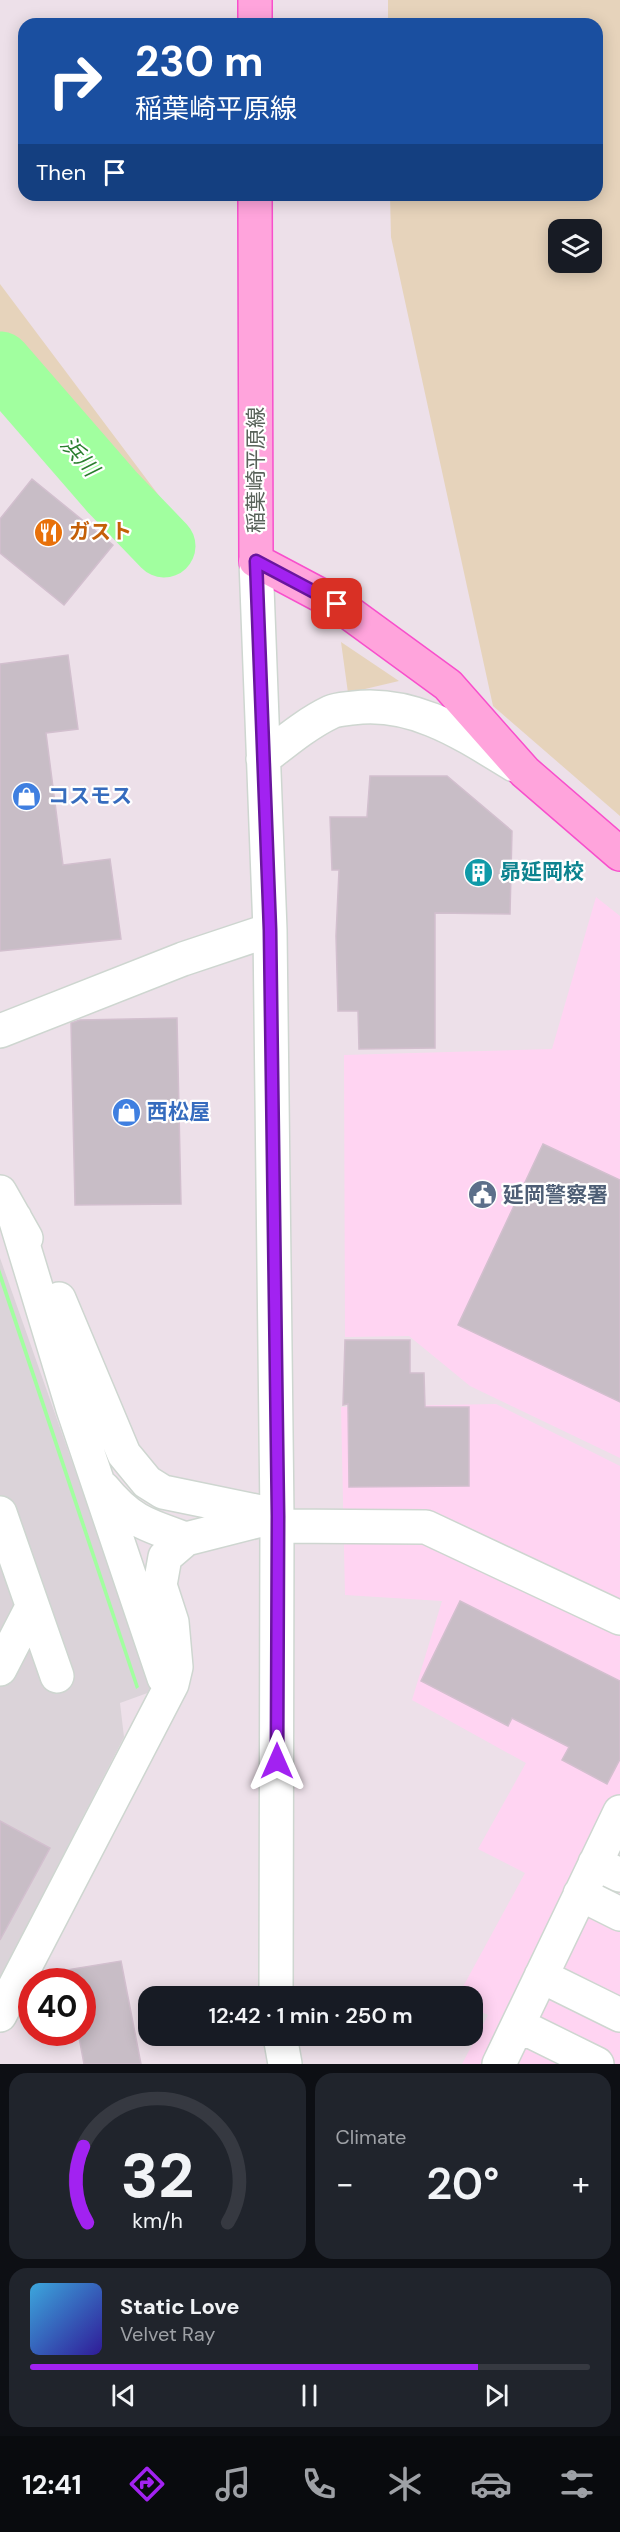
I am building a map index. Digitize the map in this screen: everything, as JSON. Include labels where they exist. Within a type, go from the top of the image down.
[{"type":"main road","points":[[255,0],[255,18]]},
{"type":"main road","name":"稲葉崎平原線","points":[[255,201],[256,561],[337,604],[448,685],[525,772],[620,854]]},
{"type":"street","points":[[256,561],[270,930],[278,1521],[276,1986]]},
{"type":"street","points":[[263,759],[299,731],[333,711],[369,706],[418,713],[465,735],[525,772]]},
{"type":"street","points":[[0,1031],[183,959],[270,930]]},
{"type":"street","points":[[7,1205],[53,1286],[124,1454],[147,1482],[163,1492],[278,1521],[426,1527],[620,1618]]},
{"type":"street","points":[[7,1205],[164,1679],[165,1695]]},
{"type":"street","points":[[100,1484],[121,1510],[149,1526],[186,1539]]},
{"type":"street","points":[[0,1512],[57,1676]]},
{"type":"street","points":[[0,2014],[172,1684],[176,1667],[172,1622],[162,1594],[161,1572],[165,1557],[186,1539],[278,1521]]},
{"type":"street","points":[[0,1669],[32,1608]]},
{"type":"street","points":[[499,2064],[580,1893],[608,1869],[620,1812]]},
{"type":"street","points":[[580,1893],[620,1914]]},
{"type":"street","points":[[541,1976],[620,2015]]},
{"type":"street","points":[[518,2025],[585,2061]]},
{"type":"street","points":[[282,2046],[285,2064]]},
{"type":"shaded area","points":[[388,0],[620,0],[620,816],[493,706],[391,237],[390,201],[603,201],[603,18],[388,18]]},
{"type":"shaded area","points":[[0,284],[169,509],[164,534],[55,438],[0,368]]},
{"type":"shaded area","points":[[341,642],[399,681],[348,693]]},
{"type":"shaded area","name":"延岡警察署","points":[[596,897],[620,916],[620,1458],[470,1386],[409,1336],[345,1337],[344,1055],[552,1049]]},
{"type":"shaded area","points":[[0,1258],[153,1691],[120,1703],[124,1737],[0,1978]]},
{"type":"shaded area","points":[[0,1269],[139,1687],[136,1689],[0,1281]]},
{"type":"shaded area","points":[[496,1404],[620,1466],[620,2064],[462,2064],[472,2046],[483,2046],[483,2024],[488,2015],[483,2013],[483,1986],[463,1986],[525,1873],[478,1849],[526,1763],[412,1700],[442,1601],[345,1595],[341,1407]]},
{"type":"building","name":"ガスト","points":[[32,479],[113,545],[64,605],[0,553],[0,519]]},
{"type":"building","name":"コスモス","points":[[68,655],[78,729],[46,733],[63,865],[110,859],[121,939],[0,951],[0,664]]},
{"type":"building","points":[[370,776],[447,776],[512,831],[510,914],[435,913],[435,1048],[359,1049],[358,1011],[338,1011],[336,936],[339,870],[332,870],[330,817],[367,817]]},
{"type":"building","name":"西松屋","points":[[177,1018],[181,1204],[75,1205],[71,1023],[80,1020]]},
{"type":"building","points":[[543,1144],[620,1180],[620,1402],[458,1325]]},
{"type":"building","points":[[345,1340],[410,1340],[410,1373],[424,1373],[425,1407],[469,1407],[469,1486],[349,1487],[348,1404],[343,1405]]},
{"type":"building","points":[[460,1601],[620,1681],[620,1759],[607,1784],[562,1760],[569,1747],[512,1718],[508,1726],[421,1681]]},
{"type":"building","points":[[0,1821],[50,1848],[0,1940]]},
{"type":"building","points":[[121,1961],[141,2064],[84,2064],[81,2046],[96,2046],[96,1968],[78,1968]]},
{"type":"waterway","name":"浜川","points":[[0,363],[112,492],[164,546]]},
{"type":"place","name":"ガスト","points":[[48,532]]},
{"type":"place","name":"コスモス","points":[[27,796]]},
{"type":"place","name":"昴延岡校","points":[[479,872]]},
{"type":"place","name":"西松屋","points":[[126,1112]]},
{"type":"place","name":"延岡警察署","points":[[482,1195]]},
{"type":"route","points":[[277,1761],[278,1516],[270,930],[256,561],[337,604]]}]
